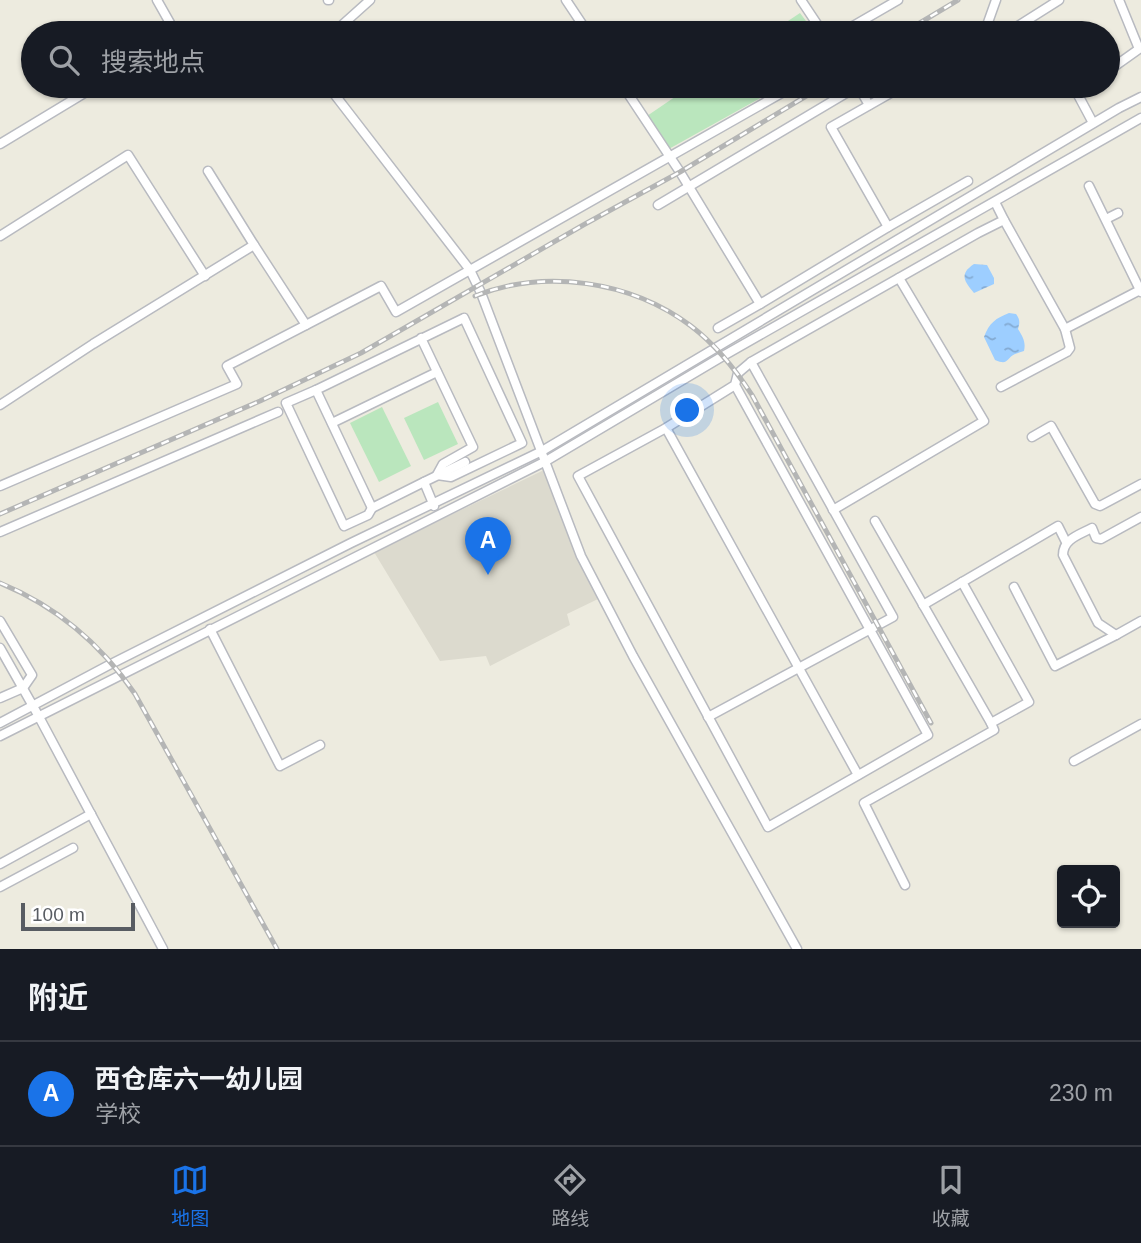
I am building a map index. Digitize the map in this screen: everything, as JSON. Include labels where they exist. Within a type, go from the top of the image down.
[{"type":"street","points":[[157,0],[169,21]]},
{"type":"street","points":[[347,21],[370,0]]},
{"type":"street","points":[[566,0],[580,21]]},
{"type":"street","points":[[801,0],[815,21]]},
{"type":"street","points":[[862,21],[898,0]]},
{"type":"street","points":[[988,21],[996,0]]},
{"type":"street","points":[[1026,21],[1059,0]]},
{"type":"street","points":[[1118,0],[1139,49],[1120,62]]},
{"type":"street","points":[[0,723],[351,543],[542,451],[1141,97]]},
{"type":"street","points":[[0,144],[76,98]]},
{"type":"street","points":[[337,98],[470,270],[581,556],[797,949]]},
{"type":"street","points":[[631,98],[689,186],[760,304]]},
{"type":"street","points":[[0,486],[237,384],[227,366],[381,286],[396,312],[773,98]]},
{"type":"street","points":[[658,205],[838,98]]},
{"type":"street","points":[[865,98],[869,105]]},
{"type":"street","points":[[882,98],[831,127],[888,227]]},
{"type":"street","points":[[1080,98],[1093,123]]},
{"type":"street","points":[[0,736],[546,461],[723,356],[1141,118]]},
{"type":"street","points":[[0,236],[128,155],[205,276]]},
{"type":"street","points":[[208,171],[306,325]]},
{"type":"street","points":[[718,328],[968,181]]},
{"type":"street","points":[[1065,329],[1140,291],[1089,186]]},
{"type":"street","points":[[995,202],[1065,329],[1070,348],[1001,387]]},
{"type":"street","points":[[1105,219],[1118,213]]},
{"type":"street","points":[[735,385],[666,428],[578,476],[768,827],[928,736],[735,385],[738,373],[751,362],[1004,220]]},
{"type":"street","points":[[0,405],[254,245]]},
{"type":"street","points":[[833,510],[984,421],[899,278]]},
{"type":"street","points":[[437,475],[451,477],[522,443],[464,318],[286,403],[344,526],[368,515],[372,508],[424,482],[437,475],[465,461]]},
{"type":"street","points":[[421,338],[473,447],[443,464],[437,475]]},
{"type":"street","points":[[708,717],[893,617],[751,362]]},
{"type":"street","points":[[332,423],[437,372]]},
{"type":"street","points":[[316,390],[372,508]]},
{"type":"street","points":[[0,532],[278,412]]},
{"type":"street","points":[[1032,437],[1051,426],[1095,505],[1100,506],[1141,484]]},
{"type":"street","points":[[666,428],[858,775]]},
{"type":"street","points":[[424,482],[438,515]]},
{"type":"street","points":[[1116,635],[1098,623],[1062,551],[1066,542],[1092,528],[1096,538],[1101,539],[1141,517]]},
{"type":"street","points":[[875,521],[994,730],[864,803],[905,885]]},
{"type":"street","points":[[923,605],[1058,526],[1066,542]]},
{"type":"street","points":[[962,582],[1029,702],[991,723]]},
{"type":"street","points":[[1014,587],[1055,666],[1141,621]]},
{"type":"street","points":[[0,621],[32,675],[23,688],[0,698]]},
{"type":"street","points":[[210,629],[280,766],[320,745]]},
{"type":"street","points":[[0,648],[163,949]]},
{"type":"street","points":[[1074,761],[1141,724]]},
{"type":"street","points":[[0,864],[91,814]]},
{"type":"street","points":[[0,887],[73,848]]},
{"type":"shaded area","points":[[544,470],[598,599],[567,614],[570,625],[490,666],[486,656],[440,661],[374,552]]},
{"type":"green space","points":[[800,13],[806,21],[788,21]]},
{"type":"green space","points":[[673,98],[760,98],[667,150],[644,118]]},
{"type":"green space","points":[[438,402],[458,444],[424,460],[404,418]]},
{"type":"green space","points":[[382,407],[411,466],[379,482],[350,423]]},
{"type":"water","points":[[974,264],[987,265],[994,284],[974,293],[965,274]]},
{"type":"water","points":[[1009,313],[1016,314],[1018,318],[1018,329],[1025,348],[1003,362],[995,360],[984,337],[993,322]]},
{"type":"railway","points":[[923,21],[958,0]]},
{"type":"railway","points":[[0,514],[260,401],[361,353],[680,172],[803,98]]},
{"type":"railway","points":[[475,296],[502,287],[558,281],[615,289],[642,298],[667,311],[709,341],[752,395],[931,723]]},
{"type":"railway","points":[[0,583],[40,603],[76,628],[122,676],[135,694],[277,949]]},
{"type":"place","name":"西仓库六一幼儿园","points":[[488,575]]}]
